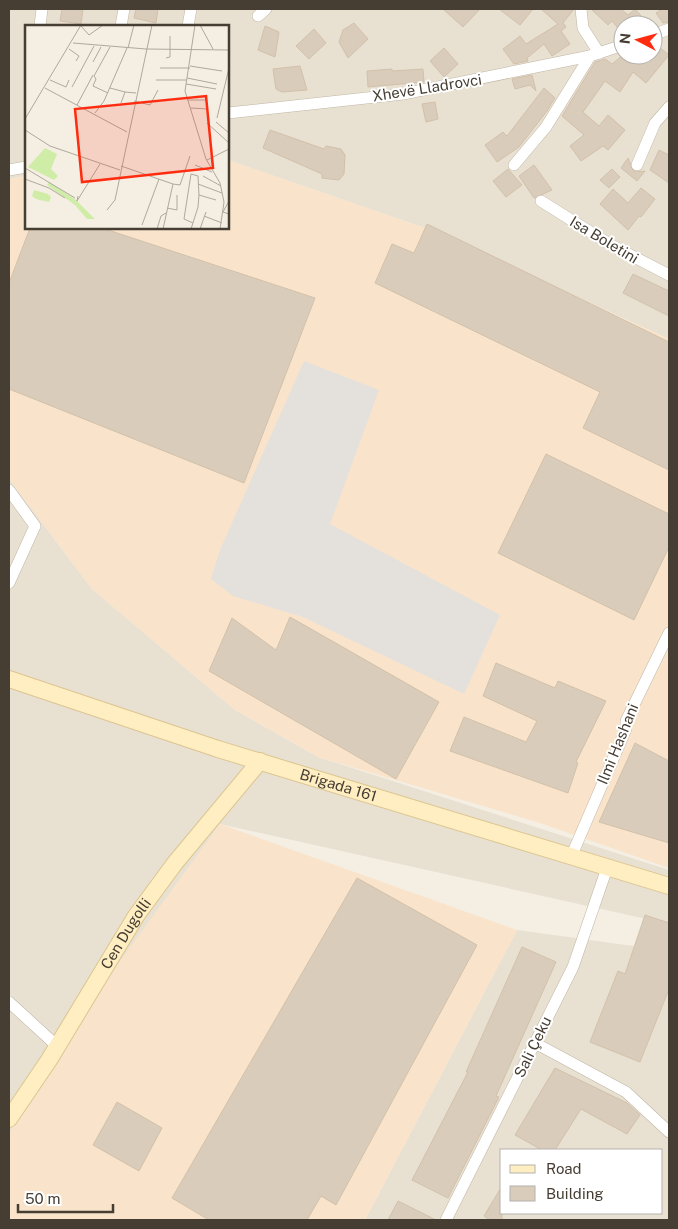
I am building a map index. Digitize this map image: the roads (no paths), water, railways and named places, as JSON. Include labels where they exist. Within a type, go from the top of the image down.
[{"type":"street","points":[[40,25],[42,9]]},
{"type":"street","points":[[121,25],[124,9]]},
{"type":"street","points":[[188,25],[190,9]]},
{"type":"street","points":[[514,165],[546,127],[594,54],[583,28],[581,9]]},
{"type":"street","name":"Xhevë Lladrovci","points":[[229,112],[403,94],[594,54],[613,48]]},
{"type":"street","points":[[637,165],[656,124],[669,107]]},
{"type":"street","points":[[9,170],[25,167]]},
{"type":"street","name":"Isa Boletini","points":[[541,201],[611,245],[669,275]]},
{"type":"street","points":[[9,490],[35,526],[9,583]]},
{"type":"street","name":"Ilmi Hashani","points":[[571,858],[626,729],[626,721],[669,633]]},
{"type":"street","name":"Brigada 161","points":[[9,679],[135,722],[571,858],[669,886]]},
{"type":"street","name":"Cen Dugolli","points":[[9,1119],[58,1046],[136,916],[175,863],[260,760]]},
{"type":"street","name":"Sali Çeku","points":[[446,1220],[573,966],[607,868]]},
{"type":"street","points":[[9,1002],[58,1046]]},
{"type":"street","points":[[535,1044],[626,1092],[669,1132]]}]
